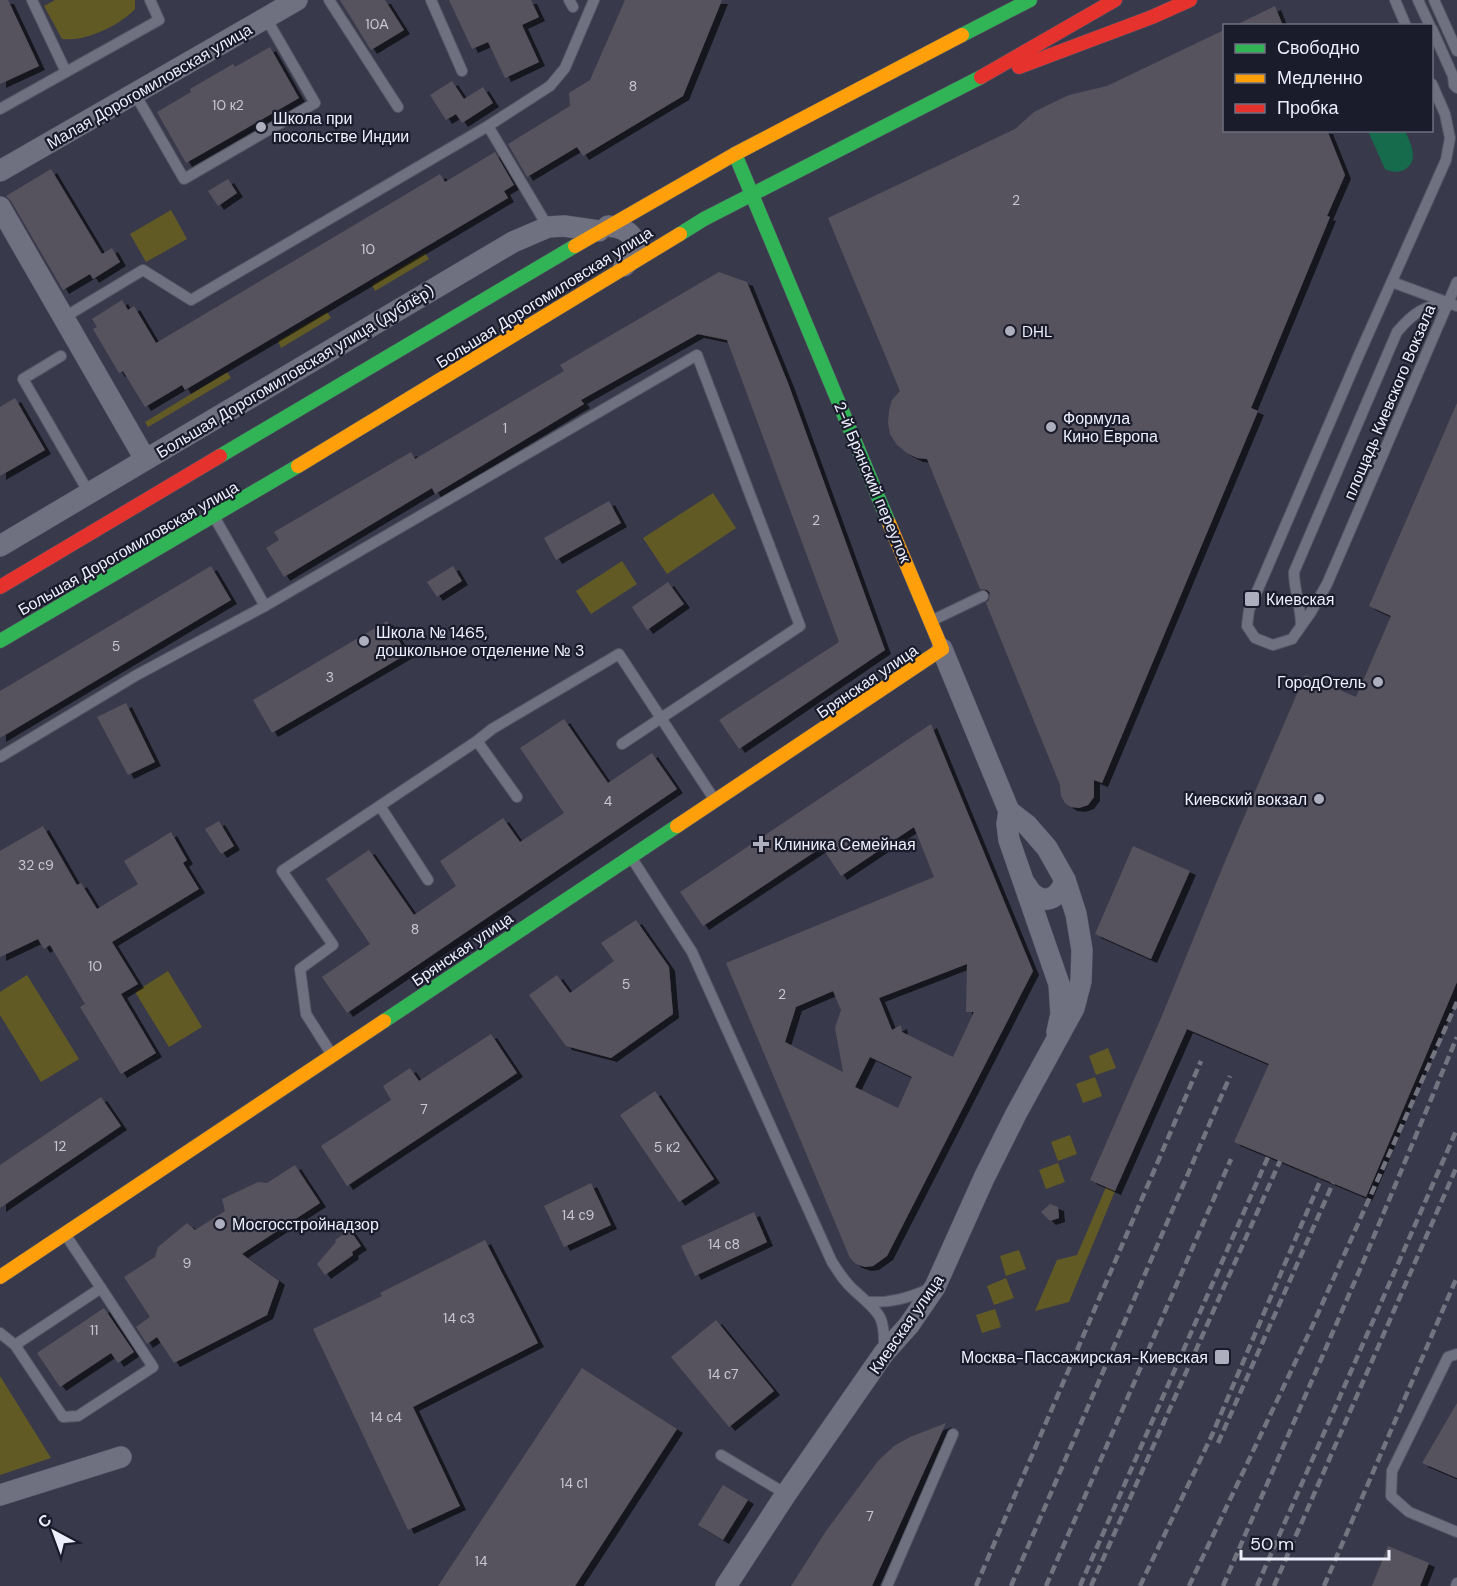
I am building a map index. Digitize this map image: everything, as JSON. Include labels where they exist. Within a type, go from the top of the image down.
[{"type":"main road","name":"Большая Дорогомиловская улица","points":[[0,587],[604,228],[1007,6],[1030,0]]},
{"type":"main road","name":"Большая Дорогомиловская улица","points":[[0,641],[214,517],[624,267],[753,193],[954,92],[1115,0]]},
{"type":"main road","points":[[954,92],[1152,17],[1190,0]]},
{"type":"main road","name":"2-й Брянский переулок","points":[[735,154],[942,649]]},
{"type":"main road","name":"Брянская улица","points":[[0,1277],[716,802],[942,649]]},
{"type":"street","name":"Малая Дорогомиловская улица","points":[[0,171],[297,0]]},
{"type":"street","points":[[0,207],[145,459]]},
{"type":"street","name":"Большая Дорогомиловская улица (дублёр)","points":[[0,546],[513,242],[548,227],[620,226],[632,236],[635,244],[635,252],[624,267]]},
{"type":"street","name":"2-й Брянский переулок","points":[[942,649],[1009,811],[1027,825],[1047,848],[1065,880],[1076,914],[1082,951],[1082,973],[1074,1008],[1054,1044]]},
{"type":"street","name":"2-й Брянский переулок","points":[[1009,811],[1007,824],[1009,840],[1059,984],[1060,1014],[1054,1044]]},
{"type":"street","points":[[1026,885],[1030,893],[1039,898],[1048,899],[1057,896],[1063,889],[1065,880]]},
{"type":"street","name":"Киевская улица","points":[[726,1586],[786,1494],[884,1353],[909,1325],[935,1287],[984,1178],[1054,1044]]},
{"type":"street","points":[[0,1495],[121,1457]]},
{"type":"lane","points":[[32,0],[66,72]]},
{"type":"lane","points":[[0,110],[159,20],[150,0]]},
{"type":"lane","points":[[330,0],[398,107]]},
{"type":"lane","points":[[431,0],[462,71]]},
{"type":"lane","points":[[63,318],[143,270],[191,300],[488,126],[550,86],[565,68],[594,0]]},
{"type":"lane","points":[[1395,0],[1405,24]]},
{"type":"lane","points":[[1418,0],[1430,24]]},
{"type":"lane","points":[[1434,0],[1457,51]]},
{"type":"lane","points":[[135,94],[184,179],[315,103],[266,18]]},
{"type":"lane","points":[[1433,31],[1455,73],[1454,85],[1457,88]]},
{"type":"lane","name":"площадь Киевского Вокзала","points":[[1433,89],[1444,114],[1450,138],[1446,160],[1249,610],[1247,626],[1255,638],[1273,645],[1292,639],[1327,584],[1453,304]]},
{"type":"lane","points":[[488,126],[548,227]]},
{"type":"lane","points":[[1392,282],[1453,304],[1457,282]]},
{"type":"lane","name":"площадь Киевского Вокзала","points":[[1301,625],[1301,608],[1294,590],[1294,572],[1397,332],[1409,317],[1425,307],[1453,304]]},
{"type":"lane","points":[[0,757],[135,676],[265,606],[697,355],[800,626],[622,744]]},
{"type":"lane","points":[[61,356],[23,379],[89,492]]},
{"type":"lane","points":[[214,517],[265,606]]},
{"type":"lane","points":[[931,621],[983,596]]},
{"type":"lane","points":[[332,1055],[306,1014],[300,969],[333,945],[282,871],[492,729],[619,654],[716,802]]},
{"type":"lane","points":[[477,741],[517,797]]},
{"type":"lane","points":[[380,806],[428,880]]},
{"type":"lane","points":[[631,857],[692,952],[832,1262],[856,1292],[880,1315],[885,1333],[884,1353]]},
{"type":"lane","points":[[0,1333],[15,1345],[63,1417],[78,1416],[153,1367],[65,1234]]},
{"type":"lane","points":[[869,1302],[886,1303],[904,1299],[935,1287]]},
{"type":"lane","points":[[15,1345],[101,1288]]},
{"type":"lane","points":[[1457,1354],[1448,1357],[1392,1471],[1391,1496],[1409,1512],[1457,1532]]},
{"type":"lane","points":[[886,1586],[953,1434]]},
{"type":"lane","points":[[721,1455],[786,1494]]},
{"type":"shaded area","points":[[55,0],[135,0],[135,9],[101,32],[81,38],[62,39],[44,6]]},
{"type":"shaded area","points":[[1368,132],[1406,132],[1413,152],[1412,162],[1399,172],[1385,169]]},
{"type":"shaded area","points":[[171,210],[187,239],[146,262],[130,234]]},
{"type":"shaded area","points":[[425,253],[429,259],[375,291],[372,285]]},
{"type":"shaded area","points":[[327,312],[331,318],[281,348],[278,341]]},
{"type":"shaded area","points":[[227,372],[231,378],[148,427],[145,422]]},
{"type":"shaded area","points":[[713,493],[736,528],[667,574],[643,538]]},
{"type":"shaded area","points":[[622,561],[637,584],[591,614],[576,591]]},
{"type":"shaded area","points":[[168,971],[202,1027],[169,1047],[135,992]]},
{"type":"shaded area","points":[[27,975],[79,1059],[41,1082],[0,1015],[0,992]]},
{"type":"shaded area","points":[[1108,1048],[1116,1068],[1096,1075],[1089,1056]]},
{"type":"shaded area","points":[[1095,1077],[1102,1096],[1083,1103],[1076,1084]]},
{"type":"shaded area","points":[[1070,1135],[1077,1154],[1058,1161],[1051,1142]]},
{"type":"shaded area","points":[[1058,1163],[1065,1182],[1046,1189],[1039,1170]]},
{"type":"shaded area","points":[[1106,1187],[1115,1191],[1069,1302],[1035,1311],[1057,1260],[1077,1255]]},
{"type":"shaded area","points":[[1019,1250],[1026,1269],[1006,1276],[1000,1256]]},
{"type":"shaded area","points":[[1006,1278],[1014,1298],[994,1305],[987,1286]]},
{"type":"shaded area","points":[[995,1309],[1001,1327],[982,1333],[976,1315]]},
{"type":"shaded area","points":[[0,1376],[51,1458],[0,1475]]},
{"type":"building","points":[[0,0],[8,0],[39,66],[0,84]]},
{"type":"building","points":[[340,0],[385,0],[404,30],[371,50]]},
{"type":"building","points":[[449,0],[531,0],[539,17],[522,25],[539,62],[505,78],[488,42],[472,49]]},
{"type":"building","points":[[625,0],[722,0],[683,96],[583,156],[577,147],[527,177],[508,144],[570,106],[569,93],[590,80]]},
{"type":"building","points":[[1275,6],[1282,24],[1238,24]]},
{"type":"building","points":[[1223,30],[1223,132],[1328,132],[1345,175],[1327,216],[1330,217],[1251,408],[1258,411],[1102,783],[1094,780],[1094,797],[1088,805],[1079,808],[1065,803],[1061,796],[1060,785],[986,603],[990,593],[980,589],[927,459],[917,458],[907,453],[897,445],[890,434],[889,411],[892,400],[900,391],[828,218],[1015,129],[1034,112],[1069,95],[1107,86]]},
{"type":"building","points":[[270,47],[299,98],[186,163],[157,112],[191,92],[190,89],[233,64],[235,67]]},
{"type":"building","points":[[452,81],[464,99],[483,87],[493,103],[462,123],[456,114],[446,120],[430,95]]},
{"type":"building","points":[[495,152],[514,185],[504,191],[508,198],[185,390],[182,385],[145,407],[123,371],[119,373],[93,329],[97,327],[92,319],[122,300],[128,310],[134,306],[156,343],[440,174],[445,182]]},
{"type":"building","points":[[51,169],[102,254],[112,248],[120,262],[93,279],[90,274],[63,290],[6,196]]},
{"type":"building","points":[[228,179],[237,193],[218,206],[208,191]]},
{"type":"building","points":[[719,272],[747,282],[788,383],[885,650],[739,749],[719,720],[839,642],[727,340],[698,334],[581,400],[584,404],[435,494],[432,488],[284,577],[266,548],[279,540],[274,532],[411,452],[415,459],[564,371],[560,365]]},
{"type":"building","points":[[15,398],[45,450],[0,476],[0,407]]},
{"type":"building","points":[[1457,403],[1457,982],[1366,1197],[1234,1142],[1269,1064],[1187,1029],[1115,1191],[1090,1180],[1161,1018],[1305,675],[1356,697],[1391,616],[1369,606]]},
{"type":"building","points":[[609,501],[621,523],[556,560],[544,538]]},
{"type":"building","points":[[211,566],[231,600],[0,738],[0,691]]},
{"type":"building","points":[[453,566],[462,581],[437,597],[427,582]]},
{"type":"building","points":[[668,582],[684,604],[647,630],[632,607]]},
{"type":"building","points":[[387,621],[407,654],[272,733],[253,700]]},
{"type":"building","points":[[126,703],[155,762],[128,775],[97,717]]},
{"type":"building","points":[[564,719],[608,783],[652,753],[677,789],[347,1013],[322,977],[370,944],[326,879],[369,850],[414,915],[456,886],[440,861],[503,818],[520,842],[564,813],[520,748]]},
{"type":"building","points":[[931,724],[1033,971],[887,1256],[873,1266],[865,1267],[856,1264],[850,1258],[726,963],[934,877],[914,827],[841,876],[822,847],[703,926],[680,892]],"holes":[[[967,964],[966,1012],[974,1012],[953,1057],[902,1032],[901,1025],[892,1030],[879,998]],[[833,991],[841,1010],[835,1028],[843,1072],[785,1042],[796,1007]],[[870,1057],[912,1077],[898,1108],[855,1087]]]},
{"type":"building","points":[[219,821],[234,846],[221,854],[205,829]]},
{"type":"building","points":[[43,826],[77,885],[81,883],[97,909],[138,884],[124,861],[171,832],[187,860],[183,863],[199,889],[112,942],[138,984],[121,994],[156,1053],[121,1074],[80,1007],[85,1004],[50,945],[44,949],[38,939],[0,957],[0,851]]},
{"type":"building","points":[[1133,846],[1190,871],[1151,959],[1095,934]]},
{"type":"building","points":[[636,920],[669,967],[673,1014],[611,1058],[566,1046],[529,995],[557,975],[570,993],[614,961],[601,943]]},
{"type":"building","points":[[491,1034],[517,1073],[347,1186],[321,1146],[391,1100],[383,1086],[410,1068],[419,1081]]},
{"type":"building","points":[[655,1091],[714,1179],[679,1202],[620,1115]]},
{"type":"building","points":[[101,1097],[121,1126],[0,1208],[0,1165]]},
{"type":"building","points":[[295,1165],[320,1203],[242,1254],[279,1281],[267,1315],[174,1363],[157,1337],[147,1344],[136,1327],[150,1317],[124,1277],[155,1257],[158,1247],[187,1223],[195,1230],[225,1211],[222,1199],[258,1182],[267,1183]]},
{"type":"building","points":[[591,1183],[611,1225],[564,1247],[544,1206]]},
{"type":"building","points":[[1050,1204],[1058,1207],[1059,1218],[1050,1221],[1041,1212]]},
{"type":"building","points":[[754,1212],[767,1242],[695,1276],[681,1246]]},
{"type":"building","points":[[350,1230],[361,1246],[352,1252],[353,1255],[325,1275],[317,1264],[336,1242],[335,1240]]},
{"type":"building","points":[[485,1240],[538,1343],[413,1407],[460,1506],[408,1530],[313,1329],[382,1296],[380,1293]]},
{"type":"building","points":[[104,1308],[134,1352],[118,1363],[111,1353],[60,1387],[37,1353]]},
{"type":"building","points":[[716,1320],[774,1391],[729,1427],[671,1357]]},
{"type":"building","points":[[582,1368],[677,1429],[575,1586],[438,1586]]},
{"type":"building","points":[[1457,1403],[1457,1478],[1422,1463]]},
{"type":"building","points":[[946,1423],[872,1586],[791,1586],[826,1531],[878,1461],[894,1446],[910,1437]]},
{"type":"building","points":[[723,1485],[748,1500],[723,1540],[698,1525]]},
{"type":"building","points":[[1388,1546],[1429,1563],[1420,1586],[1372,1586]]},
{"type":"railway","points":[[1189,1586],[1311,1329],[1457,1002]]},
{"type":"railway","points":[[1223,1586],[1364,1260],[1457,1037]]},
{"type":"railway","points":[[976,1586],[1201,1061]]},
{"type":"railway","points":[[1011,1586],[1230,1076]]},
{"type":"railway","points":[[1257,1586],[1457,1129]]},
{"type":"railway","points":[[1080,1586],[1268,1157]]},
{"type":"railway","points":[[1046,1586],[1231,1159]]},
{"type":"railway","points":[[1091,1586],[1280,1161]]},
{"type":"railway","points":[[1274,1586],[1457,1166]]},
{"type":"railway","points":[[1140,1586],[1212,1435],[1321,1179]]},
{"type":"railway","points":[[1218,1443],[1333,1183]]},
{"type":"railway","points":[[1324,1586],[1457,1277]]},
{"type":"traffic: fast","points":[[962,35],[1030,0]]},
{"type":"traffic: fast","points":[[680,234],[704,219],[981,77]]},
{"type":"traffic: fast","points":[[735,154],[889,523]]},
{"type":"traffic: fast","points":[[220,456],[575,246]]},
{"type":"traffic: fast","points":[[0,641],[298,466]]},
{"type":"traffic: fast","points":[[384,1021],[677,826]]},
{"type":"traffic: slow","points":[[575,246],[735,154],[962,35]]},
{"type":"traffic: slow","points":[[298,466],[680,234]]},
{"type":"traffic: slow","points":[[677,826],[942,649],[889,523]]},
{"type":"traffic: slow","points":[[0,1277],[384,1021]]},
{"type":"traffic: jam","points":[[981,77],[1115,0]]},
{"type":"traffic: jam","points":[[1019,67],[1152,17],[1190,0]]},
{"type":"traffic: jam","points":[[0,587],[220,456]]},
{"type":"place","name":"Школа при посольстве Индии","points":[[261,127]]},
{"type":"place","name":"DHL","points":[[1010,331]]},
{"type":"place","name":"Формула Кино Европа","points":[[1051,427]]},
{"type":"place","name":"Киевская","points":[[1252,599]]},
{"type":"place","name":"Школа № 1465, дошкольное отделение № 3","points":[[364,641]]},
{"type":"place","name":"ГородОтель","points":[[1378,682]]},
{"type":"place","name":"Киевский вокзал","points":[[1319,799]]},
{"type":"place","name":"Клиника Семейная","points":[[761,844]]},
{"type":"place","name":"Мосгосстройнадзор","points":[[220,1224]]},
{"type":"place","name":"Москва-Пассажирская-Киевская","points":[[1222,1357]]}]
